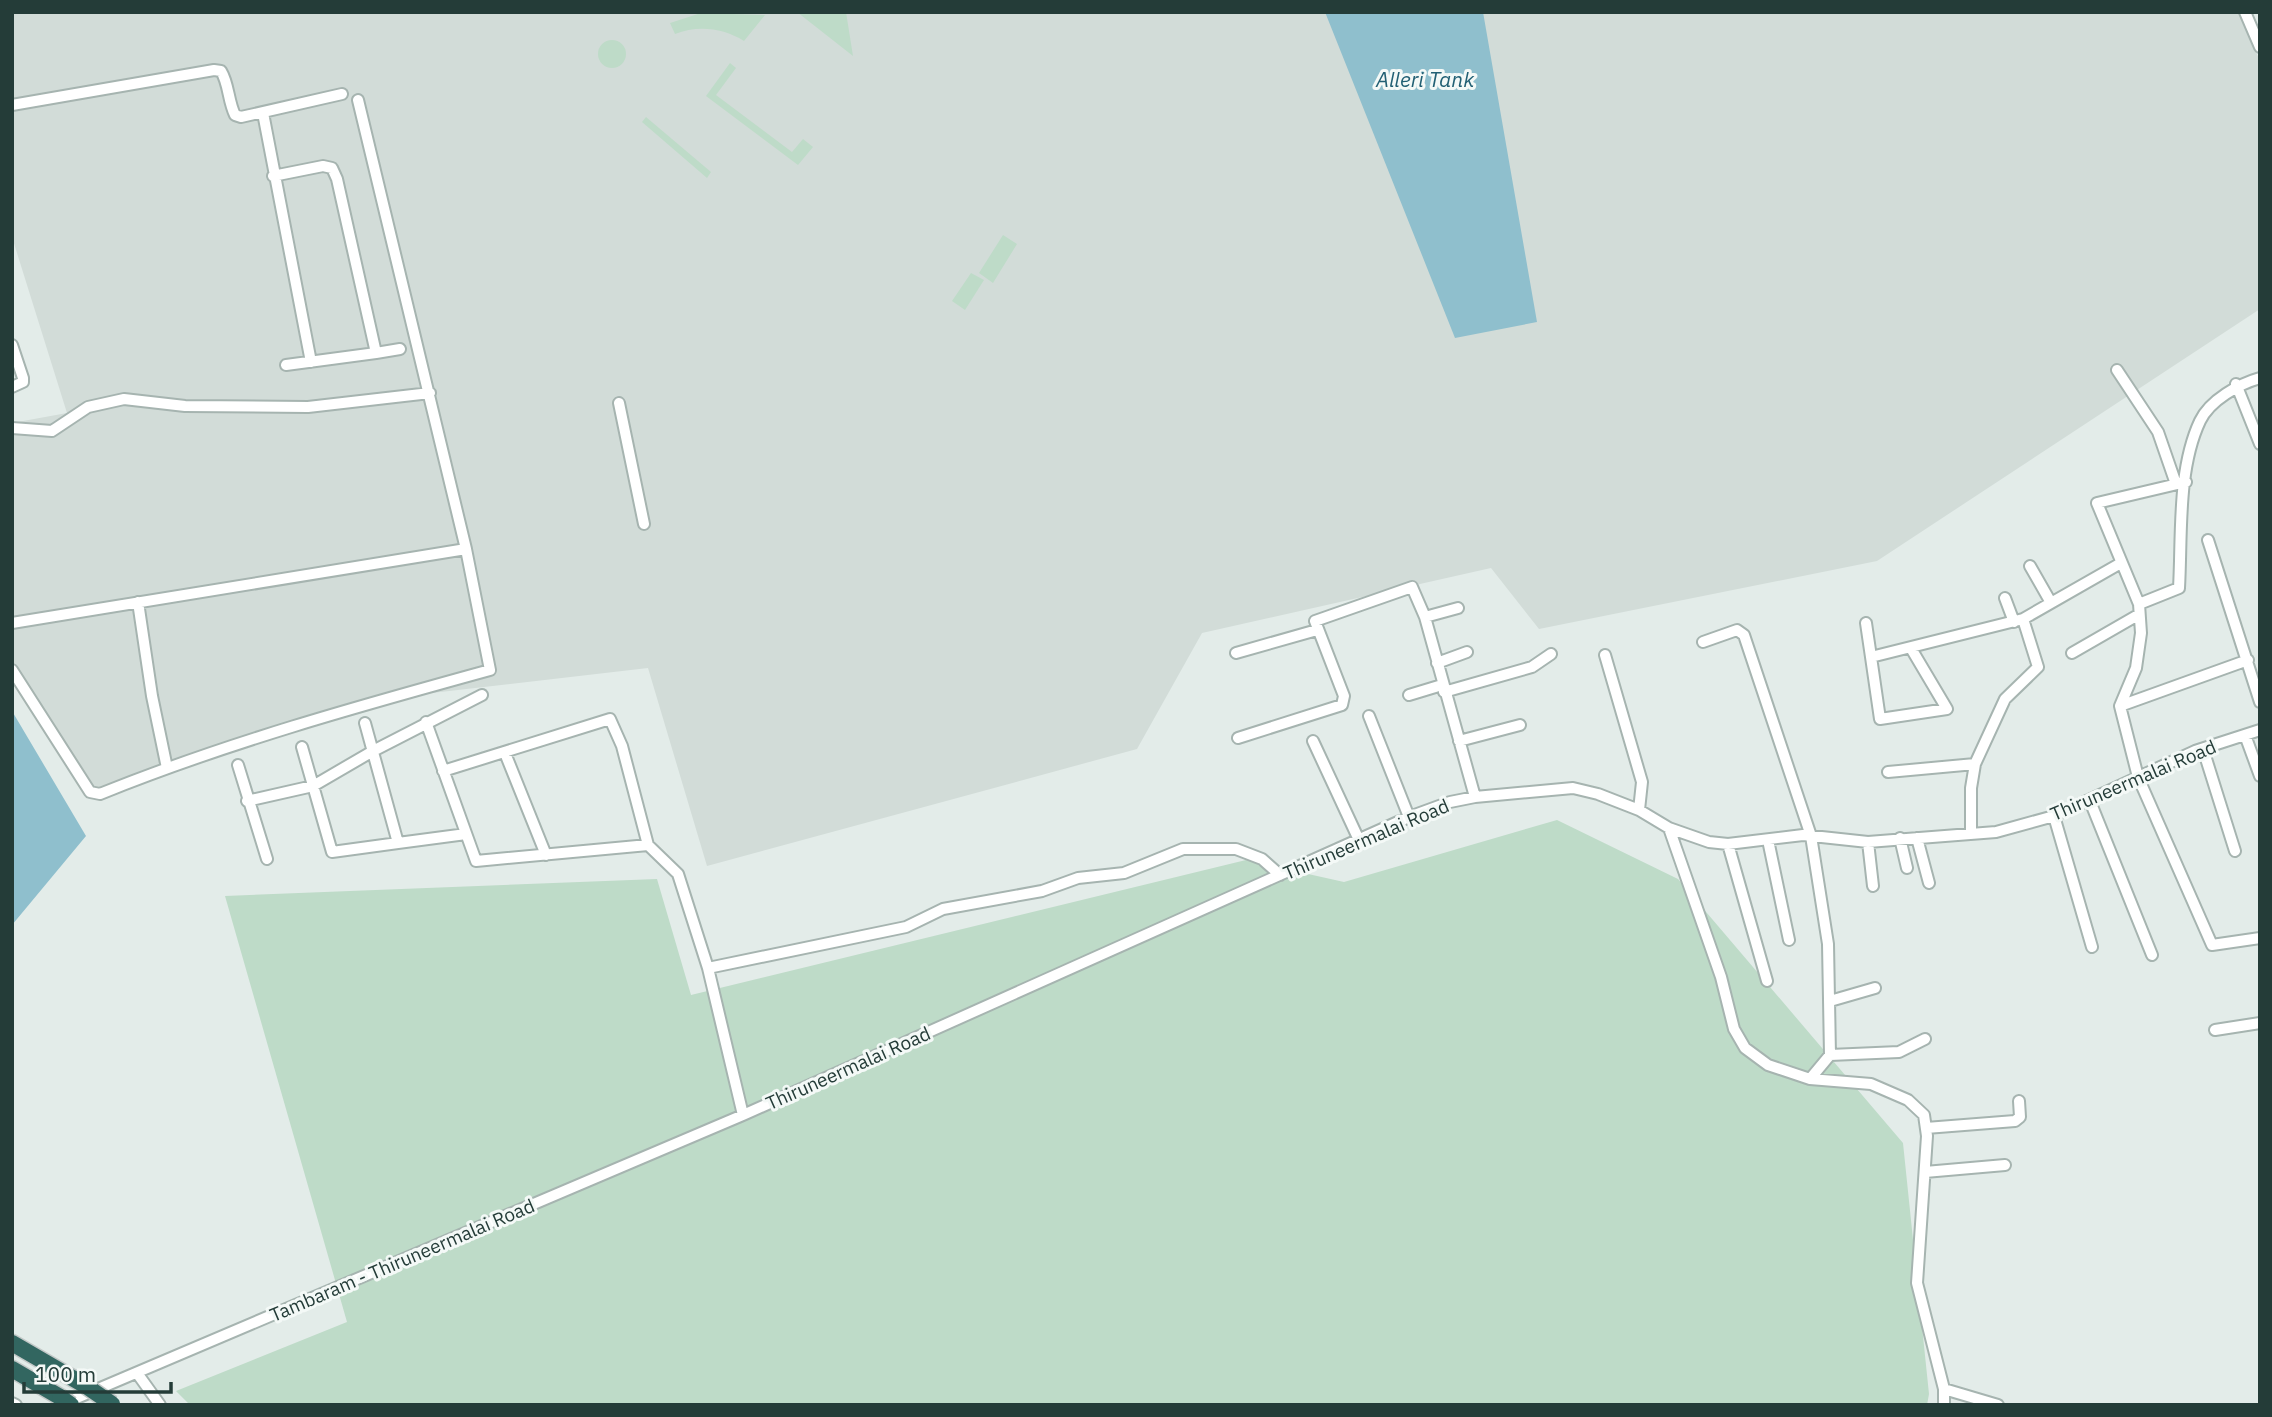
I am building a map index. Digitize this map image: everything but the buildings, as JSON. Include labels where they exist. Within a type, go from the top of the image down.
[{"type":"highway","points":[[12,1343],[86,1386],[112,1405]]},
{"type":"highway","points":[[12,1369],[64,1402]]},
{"type":"street","points":[[2245,12],[2260,47]]},
{"type":"street","points":[[12,105],[214,70],[222,71],[226,78],[234,115],[263,113],[342,94]]},
{"type":"street","points":[[12,670],[90,792],[100,794],[167,768],[404,693],[489,670],[466,549],[358,100]]},
{"type":"street","points":[[263,113],[273,176],[311,362]]},
{"type":"street","points":[[273,176],[323,166],[332,168],[337,179],[376,353]]},
{"type":"street","points":[[12,345],[23,378],[23,382],[12,387]]},
{"type":"street","points":[[286,365],[400,349]]},
{"type":"street","points":[[2117,370],[2158,432],[2181,483]]},
{"type":"street","points":[[2072,653],[2138,610],[2179,588],[2181,483],[2200,419],[2235,384],[2260,378]]},
{"type":"street","points":[[2235,384],[2260,444]]},
{"type":"street","points":[[12,428],[52,431],[88,407],[124,399],[185,406],[309,407],[430,393]]},
{"type":"street","points":[[619,403],[644,524]]},
{"type":"street","points":[[2181,483],[2097,503],[2138,610],[2141,633],[2136,668],[2120,706],[2138,777],[2212,945],[2260,938]]},
{"type":"street","points":[[2208,540],[2260,702]]},
{"type":"street","points":[[12,623],[466,549]]},
{"type":"street","points":[[1871,657],[1912,650],[2018,621],[2121,563]]},
{"type":"street","points":[[2030,566],[2050,601]]},
{"type":"street","points":[[1238,738],[1342,705],[1344,696],[1317,630],[1317,619],[1409,587],[1416,590],[1425,617],[1475,796]]},
{"type":"street","points":[[1971,834],[1975,764],[2005,699],[2038,667],[2005,598]]},
{"type":"street","points":[[138,602],[152,696],[167,768]]},
{"type":"street","points":[[1425,617],[1458,608]]},
{"type":"street","points":[[1866,623],[1880,719],[1947,709],[1912,650]]},
{"type":"street","points":[[1236,653],[1317,630]]},
{"type":"street","points":[[1703,642],[1737,630],[1744,635],[1811,836],[1828,944],[1830,1055],[1810,1079]]},
{"type":"street","points":[[1437,663],[1467,652]]},
{"type":"street","points":[[1409,695],[1532,667],[1551,654]]},
{"type":"street","points":[[1605,654],[1642,782],[1639,810]]},
{"type":"street","points":[[2120,706],[2248,660]]},
{"type":"street","points":[[247,801],[313,786],[426,722],[482,695]]},
{"type":"street","points":[[1369,716],[1409,817]]},
{"type":"street","points":[[443,771],[610,719],[622,746],[648,845],[678,874],[708,968],[743,1115]]},
{"type":"street","points":[[426,722],[476,862],[648,845]]},
{"type":"street","points":[[365,723],[398,843]]},
{"type":"street","points":[[1459,741],[1520,725]]},
{"type":"street","name":"Thiruneermalai Road","points":[[743,1115],[1409,817],[1475,796],[1573,788],[1598,794],[1639,810],[1669,828],[1710,842],[1728,844],[1811,836],[1868,842],[1996,832],[2054,816],[2203,749],[2260,730]]},
{"type":"street","points":[[2245,735],[2260,776]]},
{"type":"street","points":[[1313,741],[1359,840]]},
{"type":"street","points":[[302,747],[332,852],[466,834]]},
{"type":"street","points":[[2203,749],[2235,851]]},
{"type":"street","points":[[505,753],[546,855]]},
{"type":"street","points":[[1888,772],[1975,764]]},
{"type":"street","points":[[238,765],[267,859]]},
{"type":"street","points":[[2090,801],[2152,956]]},
{"type":"street","points":[[2054,816],[2092,947]]},
{"type":"street","points":[[1669,828],[1721,977],[1734,1029],[1745,1048],[1768,1065],[1810,1079],[1871,1084],[1917,1107],[1924,1115],[1925,1172],[1917,1283],[1944,1390],[1944,1405]]},
{"type":"street","points":[[1900,838],[1908,868]]},
{"type":"street","points":[[1917,838],[1929,883]]},
{"type":"street","points":[[1769,840],[1789,940]]},
{"type":"street","points":[[1868,842],[1874,886]]},
{"type":"street","points":[[1728,844],[1767,981]]},
{"type":"street","points":[[708,968],[906,927],[943,909],[1042,891],[1078,878],[1124,873],[1183,849],[1236,849],[1262,859],[1280,875]]},
{"type":"street","points":[[1830,1001],[1875,988]]},
{"type":"street","points":[[2215,1030],[2260,1023]]},
{"type":"street","points":[[1830,1055],[1899,1052],[1925,1039]]},
{"type":"street","points":[[1926,1128],[2015,1121],[2020,1117],[2019,1101]]},
{"type":"street","name":"Tambaram - Thiruneermalai Road","points":[[64,1402],[743,1115]]},
{"type":"street","points":[[1925,1172],[2005,1165]]},
{"type":"street","points":[[137,1373],[160,1405]]},
{"type":"street","points":[[1944,1390],[1998,1405]]},
{"type":"shaded area","points":[[12,12],[2239,12],[2260,61],[2260,309],[1877,561],[1539,629],[1491,568],[1202,633],[1137,749],[707,866],[648,668],[423,694],[290,730],[95,797],[12,667],[12,423],[67,413],[12,237]]},
{"type":"green space","points":[[797,12],[846,12],[853,56]]},
{"type":"green space","points":[[701,13],[765,15],[744,41],[728,33],[710,29],[693,29],[675,34],[670,23]]},
{"type":"green space","points":[[612,40],[622,44],[626,54],[622,64],[612,68],[602,64],[598,54],[602,44]]},
{"type":"green space","points":[[730,63],[736,68],[716,95],[792,152],[803,139],[813,147],[798,165],[706,96]]},
{"type":"green space","points":[[646,117],[711,172],[707,178],[642,122]]},
{"type":"green space","points":[[1003,235],[1017,244],[993,283],[979,273]]},
{"type":"green space","points":[[971,273],[984,280],[965,310],[952,301]]},
{"type":"green space","points":[[1557,820],[1678,879],[1903,1143],[1929,1394],[1927,1405],[190,1405],[176,1391],[347,1322],[225,896],[657,879],[691,995],[1246,860],[1344,882]]},
{"type":"water","name":"Alleri Tank","points":[[1325,12],[1483,12],[1537,322],[1455,338]]},
{"type":"water","points":[[12,711],[86,836],[12,925]]}]
